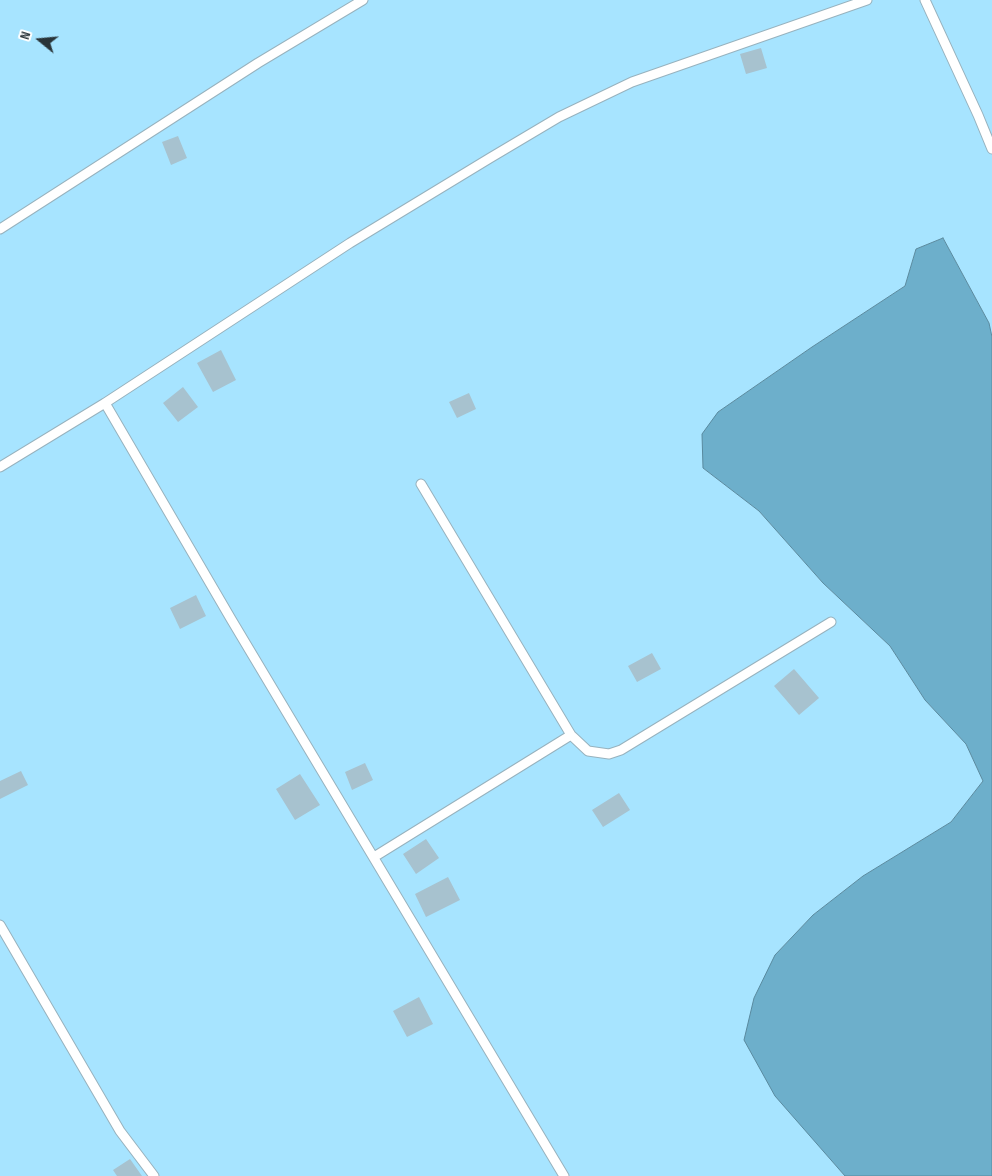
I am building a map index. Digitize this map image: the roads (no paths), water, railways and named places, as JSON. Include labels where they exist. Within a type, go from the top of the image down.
[{"type":"lane","points":[[0,230],[258,63],[363,0]]},
{"type":"lane","points":[[0,467],[105,403],[350,244],[559,117],[632,82],[867,0]]},
{"type":"lane","points":[[925,0],[992,149]]},
{"type":"lane","points":[[105,403],[230,619],[564,1176]]},
{"type":"lane","points":[[421,484],[571,735],[588,751],[609,754],[621,750],[831,622]]},
{"type":"lane","points":[[374,857],[571,735]]},
{"type":"lane","points":[[0,925],[120,1131],[154,1176]]}]
